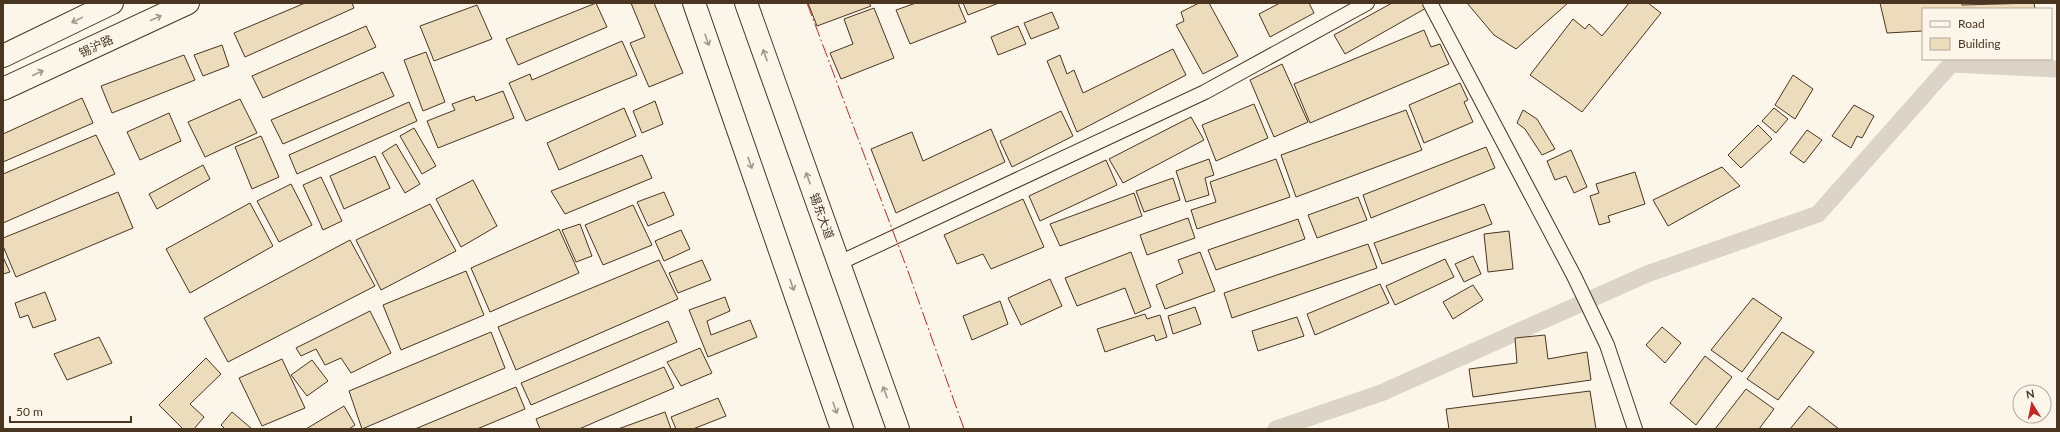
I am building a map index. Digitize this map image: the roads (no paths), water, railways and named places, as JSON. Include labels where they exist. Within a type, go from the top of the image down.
[{"type":"main road","points":[[3,56],[112,3]]},
{"type":"main road","name":"锡沪路","points":[[3,89],[188,3]]},
{"type":"main road","points":[[694,3],[842,429]]},
{"type":"main road","name":"锡东大道","points":[[746,3],[898,429]]},
{"type":"street","points":[[839,263],[1205,92],[1367,3]]},
{"type":"street","points":[[1430,3],[1574,276],[1607,345],[1635,429]]},
{"type":"waterway","points":[[1276,429],[1381,393],[1647,274],[1818,214],[1951,64],[2057,69]]}]
